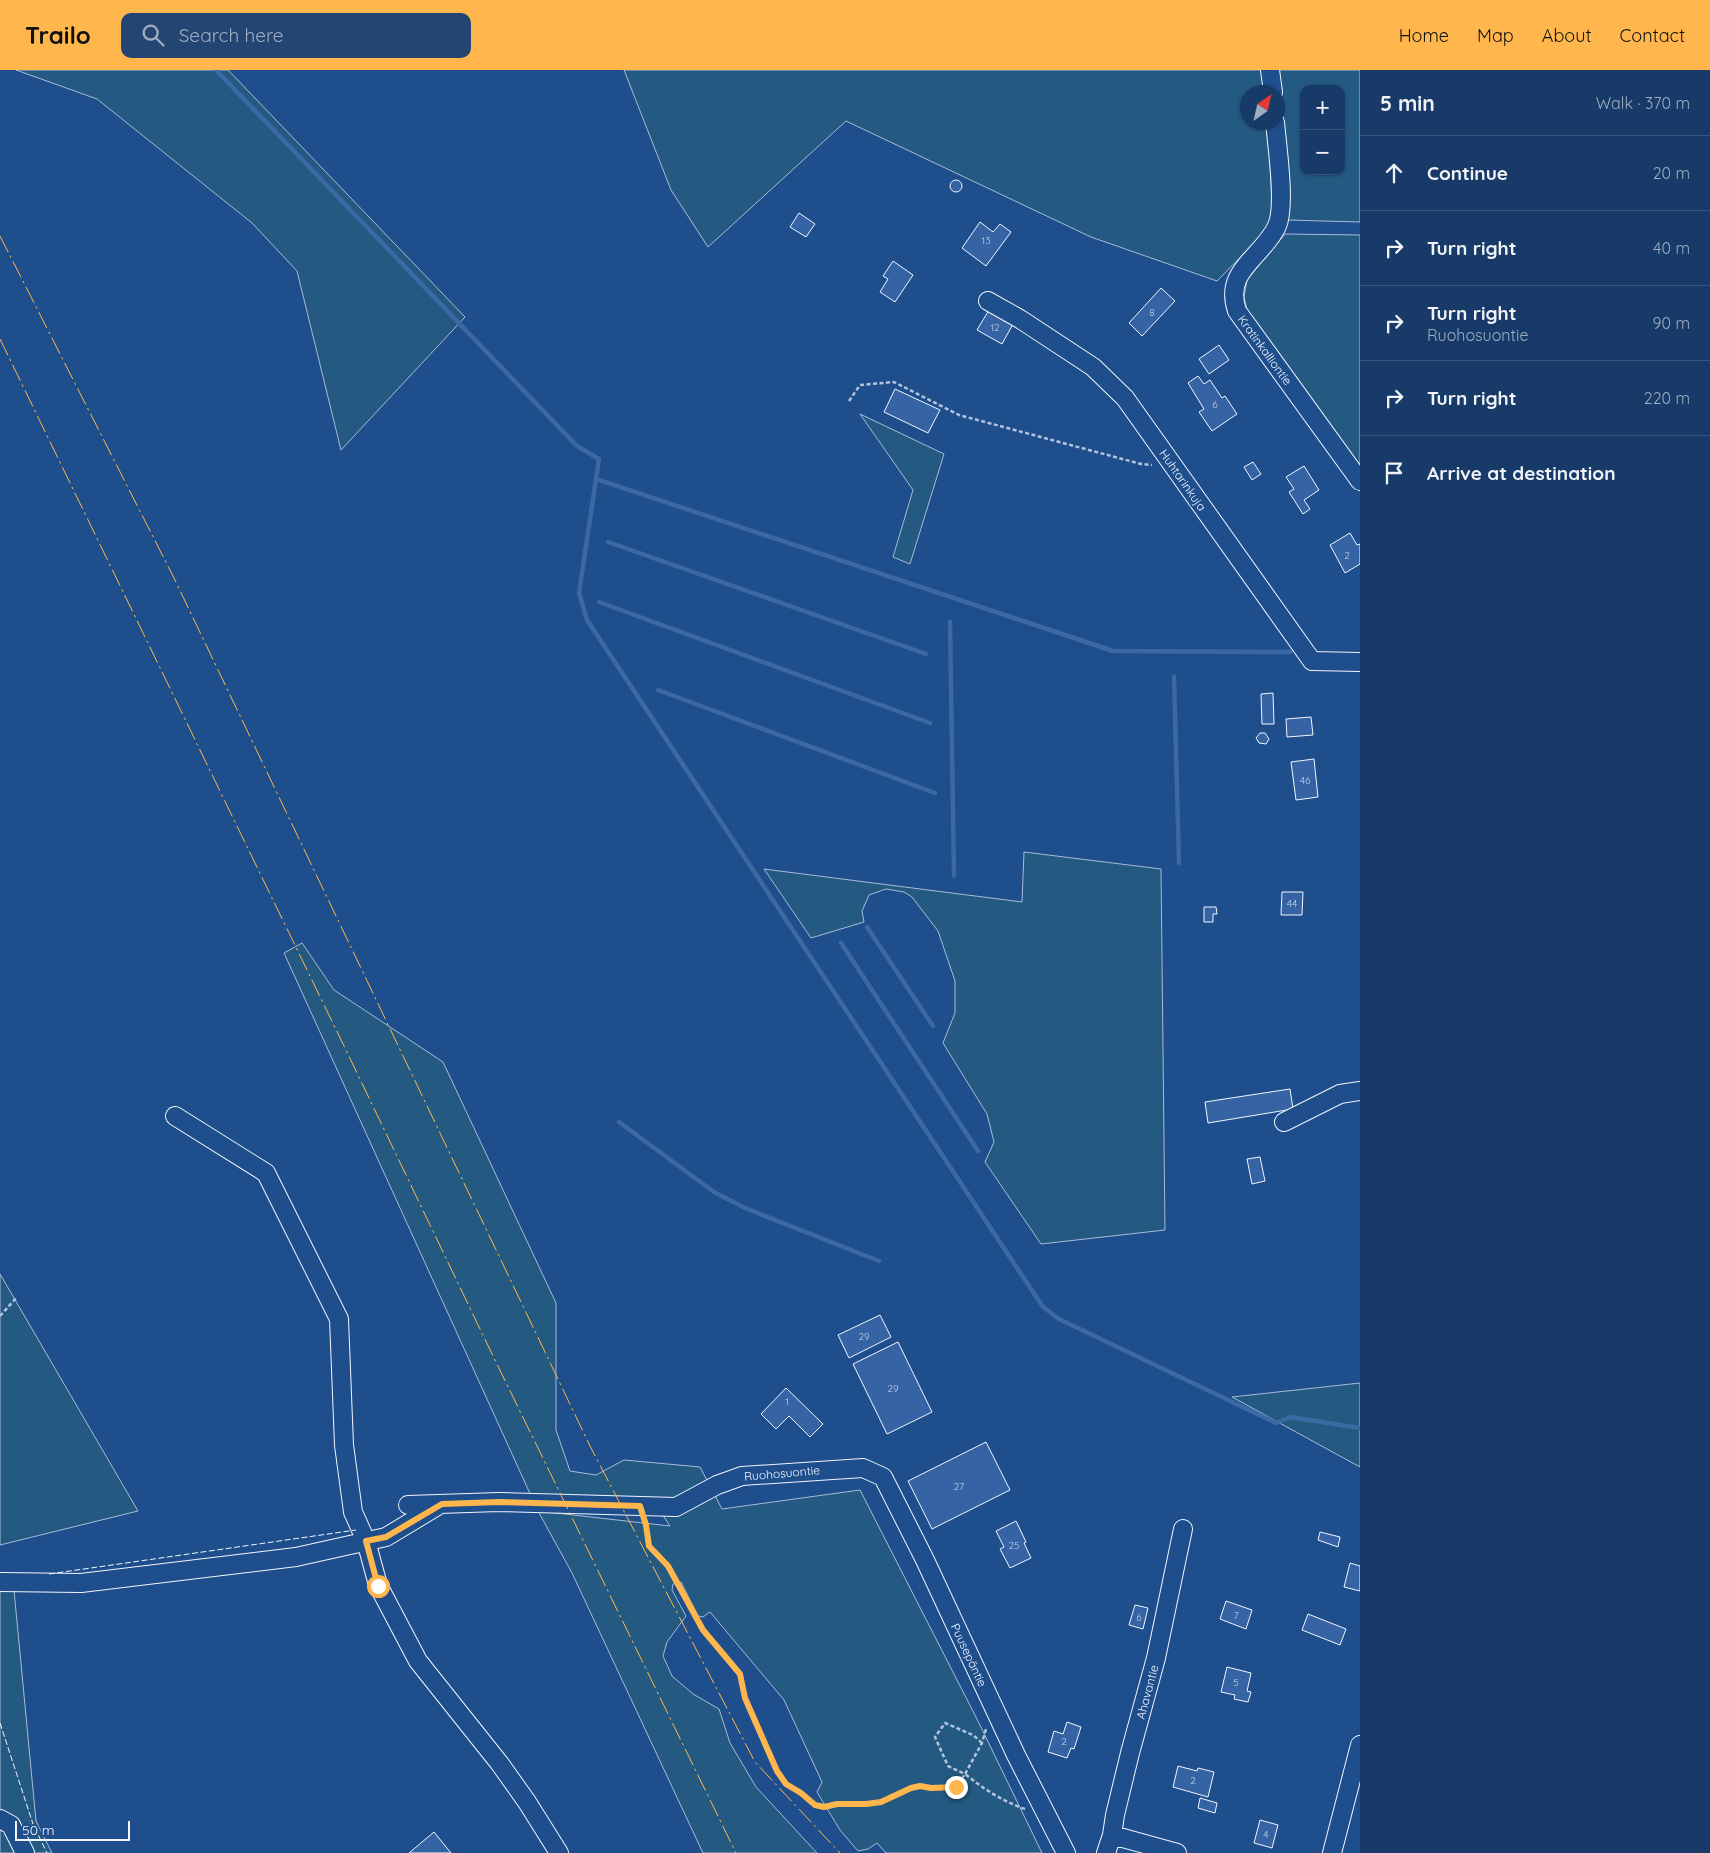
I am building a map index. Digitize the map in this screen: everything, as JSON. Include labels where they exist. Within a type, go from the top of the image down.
[{"type":"street","points":[[1270,70],[1272,85]]},
{"type":"street","name":"Kratinkalliontie","points":[[1275,130],[1280,214],[1277,226],[1241,271],[1235,285],[1233,298],[1237,310],[1360,482]]},
{"type":"street","name":"Huhtarinkuja","points":[[988,302],[1020,319],[1093,367],[1125,398],[1312,661],[1360,662]]},
{"type":"street","points":[[1284,1122],[1340,1094],[1360,1091]]},
{"type":"street","points":[[175,1116],[266,1173],[339,1319],[344,1445],[354,1512],[366,1541],[378,1586],[418,1661],[500,1764],[527,1802],[559,1853]]},
{"type":"street","name":"Ruohosuontie","points":[[408,1505],[499,1502],[676,1507],[717,1485],[742,1476],[863,1468]]},
{"type":"street","name":"Puusepäntie","points":[[863,1468],[884,1477],[1016,1755],[1066,1853]]},
{"type":"street","points":[[0,1582],[80,1583],[296,1558],[386,1537],[442,1504]]},
{"type":"street","name":"Ahavantie","points":[[1106,1853],[1156,1658],[1183,1529]]},
{"type":"street","points":[[1332,1853],[1360,1745]]},
{"type":"street","points":[[0,1819],[11,1826],[25,1853]]},
{"type":"street","points":[[1112,1835],[1177,1853]]},
{"type":"path","points":[[849,401],[860,385],[894,382],[959,415],[1141,464],[1162,466],[1177,471]]},
{"type":"path","points":[[0,1316],[17,1297]]},
{"type":"path","points":[[640,1506],[646,1525],[649,1546],[668,1566],[703,1630],[740,1674],[745,1698],[777,1771],[786,1784],[801,1793],[815,1805],[824,1807],[837,1804],[881,1802],[911,1788],[920,1786],[931,1788],[956,1787],[982,1743],[993,1706]]},
{"type":"path","points":[[982,1743],[973,1735],[945,1724],[935,1737],[948,1766],[965,1774],[1004,1801],[1023,1808],[1046,1813]]},
{"type":"shaded area","points":[[16,70],[228,70],[465,317],[341,450],[297,271],[252,223],[97,99]]},
{"type":"shaded area","points":[[624,70],[1360,70],[1360,222],[1287,220],[1281,130],[1285,130],[1285,85],[1240,85],[1240,130],[1268,130],[1273,224],[1217,281],[1091,237],[846,121],[708,247],[671,190]]},
{"type":"shaded area","points":[[1285,234],[1360,235],[1360,465],[1357,467],[1248,314],[1244,297],[1247,280]]},
{"type":"shaded area","points":[[860,414],[944,454],[910,564],[893,557],[913,490]]},
{"type":"shaded area","points":[[1024,852],[1161,869],[1165,1230],[1041,1244],[985,1162],[994,1142],[987,1114],[943,1043],[955,1013],[955,981],[938,931],[912,897],[904,892],[886,889],[869,895],[862,911],[864,922],[811,938],[764,869],[1022,902]]},
{"type":"shaded area","points":[[302,943],[334,990],[443,1062],[556,1303],[556,1430],[570,1471],[596,1475],[624,1460],[700,1467],[722,1509],[860,1490],[979,1723],[1042,1853],[886,1853],[877,1843],[868,1849],[858,1851],[840,1830],[817,1792],[822,1782],[784,1700],[710,1612],[703,1617],[698,1616],[681,1582],[673,1584],[672,1590],[686,1616],[667,1642],[663,1656],[672,1676],[693,1694],[719,1709],[730,1743],[756,1787],[817,1853],[703,1853],[572,1573],[538,1511],[670,1526],[654,1502],[532,1498],[284,953]]},
{"type":"shaded area","points":[[0,1274],[138,1511],[0,1545]]},
{"type":"shaded area","points":[[1360,1383],[1360,1467],[1232,1397]]},
{"type":"shaded area","points":[[14,1590],[36,1821],[52,1853],[0,1853],[0,1591]]},
{"type":"building","points":[[956,180],[962,186],[956,192],[950,186]]},
{"type":"building","points":[[799,213],[815,224],[806,237],[790,227]]},
{"type":"building","points":[[980,222],[993,232],[1000,224],[1011,232],[986,266],[962,248]]},
{"type":"building","points":[[893,261],[913,275],[895,302],[880,292],[888,279],[883,276]]},
{"type":"building","points":[[1161,288],[1175,301],[1142,336],[1129,323]]},
{"type":"building","points":[[989,310],[1013,324],[1002,344],[977,330]]},
{"type":"building","points":[[1219,345],[1229,360],[1209,374],[1199,359]]},
{"type":"building","points":[[1198,376],[1204,384],[1210,380],[1222,398],[1225,396],[1237,414],[1212,431],[1199,412],[1204,409],[1188,383]]},
{"type":"building","points":[[895,389],[940,410],[928,433],[884,412]]},
{"type":"building","points":[[1253,462],[1261,474],[1252,480],[1244,467]]},
{"type":"building","points":[[1304,466],[1319,490],[1304,500],[1310,509],[1303,514],[1289,492],[1294,489],[1286,477]]},
{"type":"building","points":[[1350,533],[1357,545],[1360,544],[1360,564],[1345,573],[1330,545]]},
{"type":"building","points":[[1273,693],[1274,724],[1262,724],[1261,694]]},
{"type":"building","points":[[1311,717],[1313,735],[1287,737],[1286,719]]},
{"type":"building","points":[[1260,733],[1265,733],[1269,739],[1266,744],[1259,743],[1256,738]]},
{"type":"building","points":[[1314,759],[1318,797],[1296,800],[1291,762]]},
{"type":"building","points":[[1282,892],[1303,892],[1302,915],[1281,915]]},
{"type":"building","points":[[1204,907],[1216,907],[1217,914],[1213,914],[1213,922],[1204,922]]},
{"type":"building","points":[[1290,1089],[1293,1109],[1208,1123],[1205,1102]]},
{"type":"building","points":[[1260,1157],[1265,1181],[1252,1184],[1247,1159]]},
{"type":"building","points":[[880,1315],[891,1337],[849,1358],[838,1335]]},
{"type":"building","points":[[898,1342],[932,1412],[887,1434],[853,1364]]},
{"type":"building","points":[[786,1388],[823,1424],[810,1437],[789,1416],[776,1429],[761,1414]]},
{"type":"building","points":[[986,1442],[1010,1490],[932,1529],[908,1481]]},
{"type":"building","points":[[1016,1521],[1031,1558],[1010,1568],[1000,1549],[1004,1547],[996,1531]]},
{"type":"building","points":[[1320,1532],[1340,1537],[1338,1547],[1318,1540]]},
{"type":"building","points":[[1350,1563],[1360,1566],[1360,1591],[1344,1587]]},
{"type":"building","points":[[1226,1601],[1252,1610],[1246,1629],[1220,1619]]},
{"type":"building","points":[[1135,1605],[1148,1608],[1143,1629],[1129,1625]]},
{"type":"building","points":[[1308,1614],[1346,1629],[1340,1645],[1302,1630]]},
{"type":"building","points":[[1227,1667],[1251,1673],[1247,1691],[1251,1692],[1248,1702],[1234,1699],[1235,1695],[1221,1692]]},
{"type":"building","points":[[1067,1722],[1081,1727],[1074,1749],[1071,1748],[1067,1758],[1048,1752],[1054,1731],[1063,1734]]},
{"type":"building","points":[[1178,1766],[1197,1771],[1198,1768],[1214,1772],[1208,1797],[1173,1787]]},
{"type":"building","points":[[1200,1798],[1217,1803],[1215,1813],[1198,1808]]},
{"type":"building","points":[[1260,1820],[1278,1825],[1272,1848],[1254,1843]]},
{"type":"building","points":[[434,1832],[451,1853],[409,1853]]},
{"type":"waterway","points":[[216,70],[577,446],[599,459],[579,593],[587,620],[1043,1307],[1059,1319],[1276,1423],[1290,1417],[1360,1428]]},
{"type":"waterway","points":[[596,479],[1113,651],[1291,652]]},
{"type":"waterway","points":[[608,542],[926,654]]},
{"type":"waterway","points":[[599,602],[930,723]]},
{"type":"waterway","points":[[950,622],[954,876]]},
{"type":"waterway","points":[[1174,677],[1179,863]]},
{"type":"waterway","points":[[658,690],[935,793]]},
{"type":"waterway","points":[[867,927],[933,1026]]},
{"type":"waterway","points":[[841,943],[978,1151]]},
{"type":"waterway","points":[[619,1122],[714,1192],[745,1208],[879,1261]]},
{"type":"fence","points":[[49,1574],[356,1530]]},
{"type":"fence","points":[[0,1723],[33,1824],[47,1853]]},
{"type":"power","points":[[0,236],[173,576],[591,1448],[755,1762],[840,1853]]},
{"type":"power","points":[[0,339],[736,1853]]},
{"type":"route","points":[[378,1586],[366,1541],[386,1537],[442,1504],[499,1502],[640,1506],[646,1525],[649,1546],[665,1561],[703,1630],[740,1674],[745,1698],[758,1723],[777,1771],[786,1784],[818,1807],[881,1802],[911,1788],[920,1786],[931,1788],[956,1787]]}]
